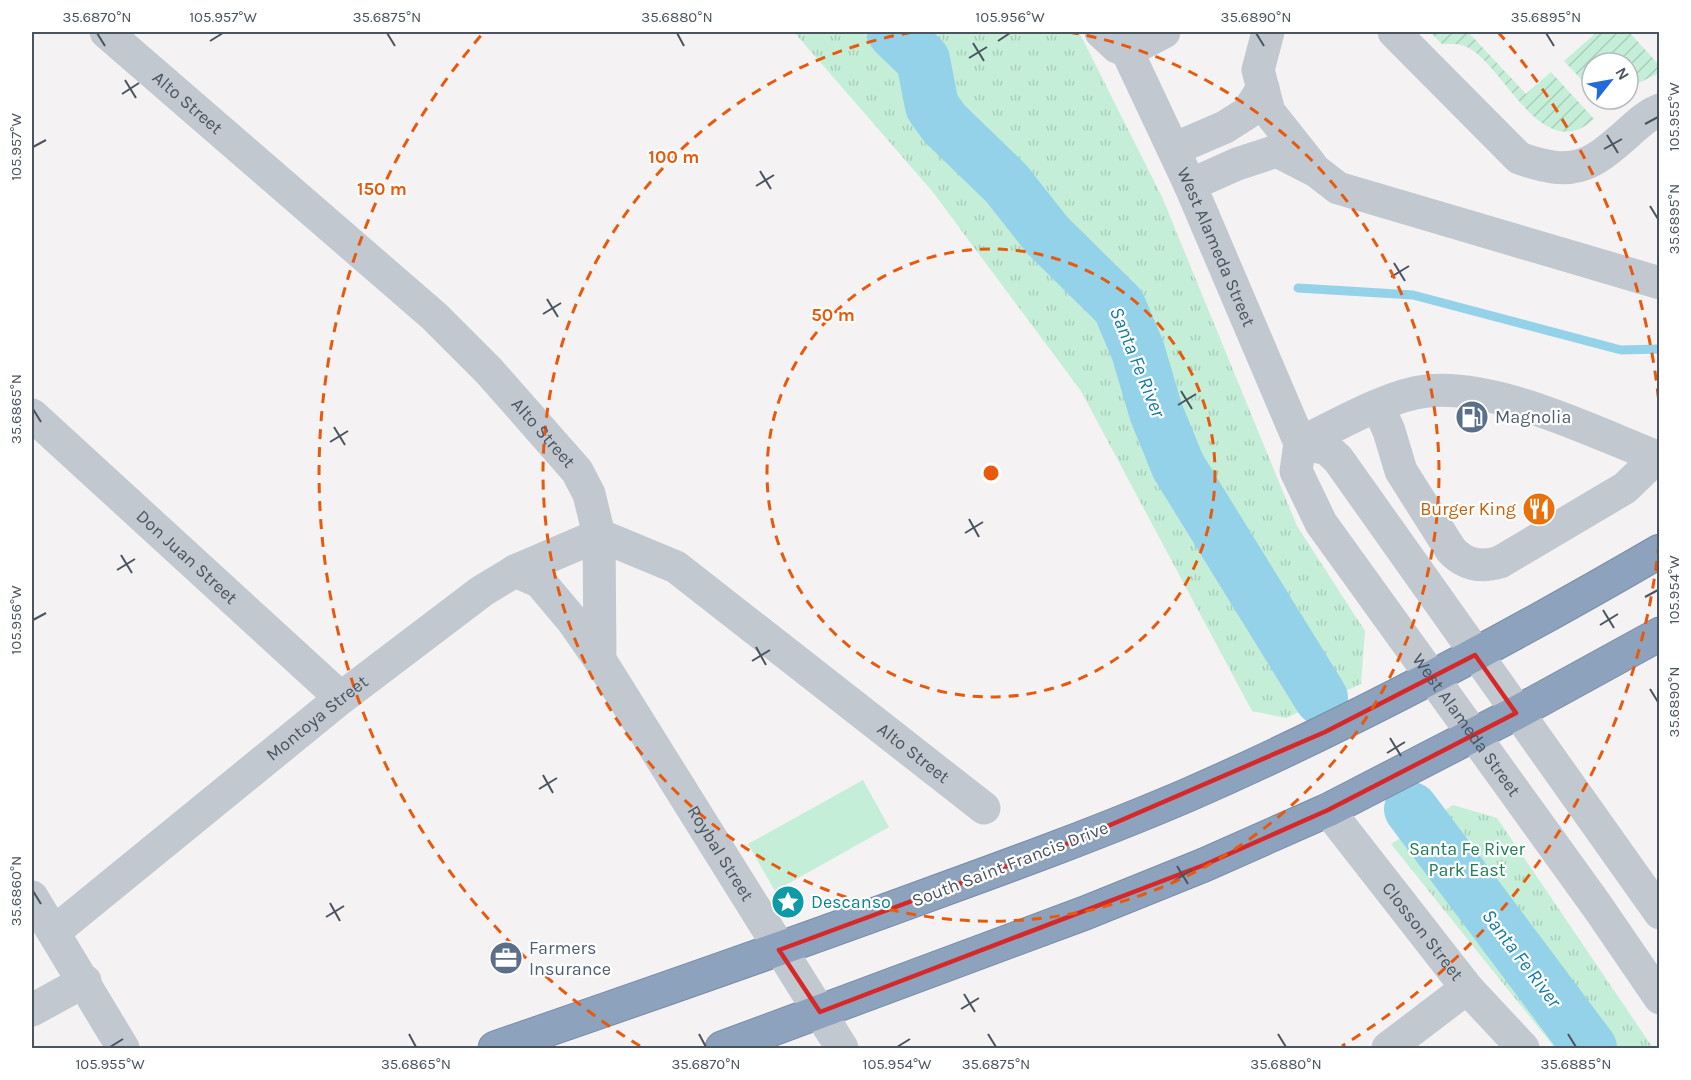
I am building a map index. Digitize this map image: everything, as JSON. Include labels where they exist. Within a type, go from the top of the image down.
[{"type":"highway","name":"South Saint Francis Drive","points":[[495,1048],[779,950],[1064,845],[1188,794],[1325,732],[1433,679],[1659,551]]},
{"type":"highway","points":[[722,1048],[1084,914],[1328,810],[1516,713],[1659,634]]},
{"type":"street","name":"Alto Street","points":[[106,32],[434,316],[481,363],[577,471],[589,494],[599,535],[676,567],[984,808]]},
{"type":"street","name":"West Alameda Street","points":[[1101,32],[1117,47],[1129,41],[1300,443],[1296,471],[1311,505],[1331,539],[1597,906],[1659,998]]},
{"type":"street","points":[[1129,41],[1164,32]]},
{"type":"street","points":[[1268,32],[1258,70],[1269,112],[1316,171]]},
{"type":"street","points":[[1394,32],[1519,158],[1539,165],[1566,167],[1589,165],[1607,153],[1649,114],[1659,110]]},
{"type":"street","points":[[1174,148],[1225,127],[1247,113],[1263,88]]},
{"type":"street","points":[[1190,184],[1237,164],[1277,151],[1316,171],[1338,188],[1659,283]]},
{"type":"street","points":[[1300,443],[1378,406],[1426,391],[1467,391],[1534,409],[1658,458],[1625,488],[1500,562],[1479,566],[1459,559],[1451,550],[1401,471],[1389,431],[1378,406]]},
{"type":"street","name":"Don Juan Street","points":[[32,416],[341,698]]},
{"type":"street","points":[[1300,443],[1327,449],[1338,459],[1659,913]]},
{"type":"street","name":"Montoya Street","points":[[54,932],[341,698],[482,591],[515,571],[599,535]]},
{"type":"street","points":[[599,535],[600,660]]},
{"type":"street","name":"Roybal Street","points":[[515,571],[540,582],[572,620],[600,660],[842,1048]]},
{"type":"street","name":"Closson Street","points":[[1328,810],[1467,988],[1523,1048]]},
{"type":"street","points":[[32,897],[85,981],[123,1048]]},
{"type":"street","points":[[32,1010],[85,981]]},
{"type":"street","points":[[1388,1048],[1467,988]]},
{"type":"highlighted area","points":[[1475,655],[1516,713],[1328,810],[1204,865],[820,1012],[779,950],[1064,845],[1325,732]]},
{"type":"green space","points":[[794,32],[1079,32],[1162,197],[1297,526],[1365,631],[1361,684],[1286,718],[1252,711],[1081,391],[932,191]]},
{"type":"green space","points":[[1430,32],[1468,32],[1526,94],[1551,72],[1580,104],[1580,111],[1587,111],[1594,119],[1576,130],[1558,131],[1542,123],[1526,109],[1483,59],[1469,48],[1456,44],[1442,44]]},
{"type":"green space","points":[[1597,32],[1629,32],[1659,65],[1659,73],[1640,82],[1640,51],[1580,51],[1580,78],[1564,61]]},
{"type":"green space","points":[[863,780],[889,827],[775,891],[748,844]]},
{"type":"green space","name":"Santa Fe River Park East","points":[[1453,805],[1497,818],[1653,1048],[1555,1048],[1391,844]]},
{"type":"waterway","name":"Santa Fe River","points":[[894,32],[923,60],[932,106],[944,123],[1006,183],[1047,235],[1119,306],[1138,351],[1156,412],[1178,466],[1321,698]]},
{"type":"waterway","points":[[1298,288],[1413,295],[1621,350],[1660,349]]},
{"type":"waterway","name":"Santa Fe River","points":[[1411,809],[1590,1048]]},
{"type":"place","name":"Magnolia","points":[[1472,417]]},
{"type":"place","name":"Burger King","points":[[1539,509]]},
{"type":"place","name":"Descanso","points":[[788,902]]},
{"type":"place","name":"Farmers Insurance","points":[[506,958]]}]
